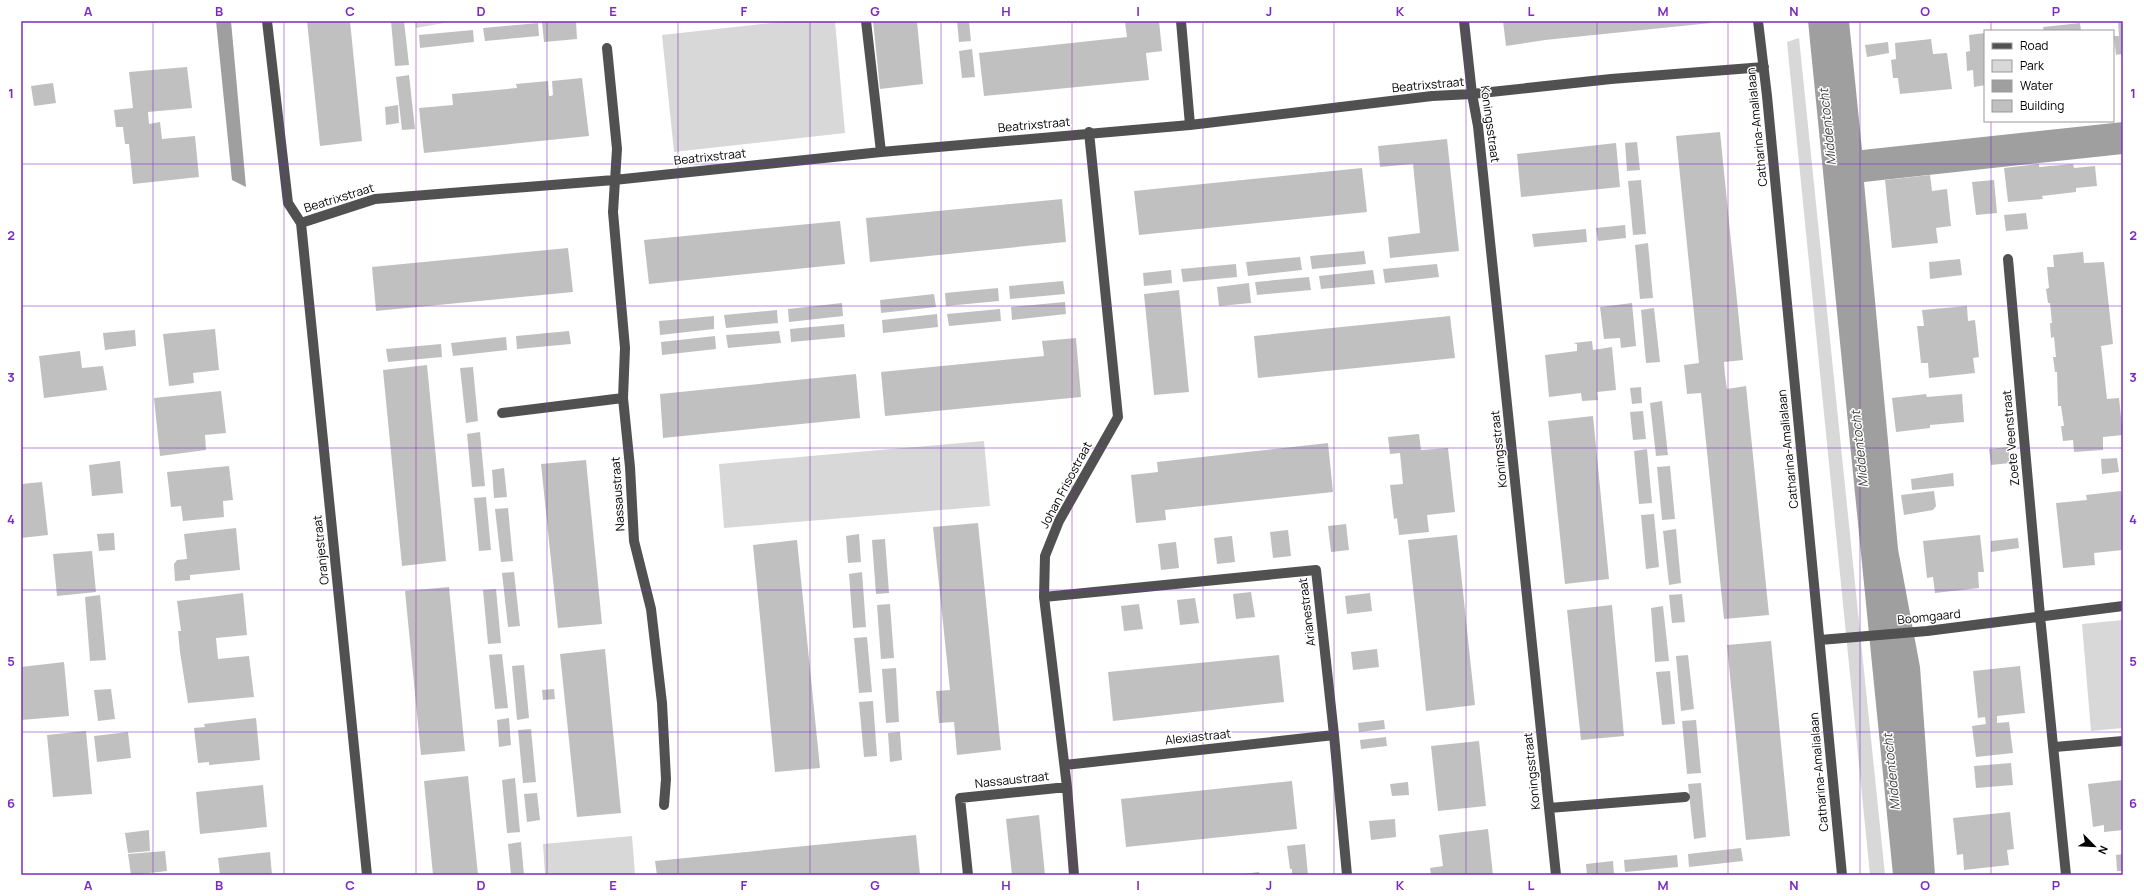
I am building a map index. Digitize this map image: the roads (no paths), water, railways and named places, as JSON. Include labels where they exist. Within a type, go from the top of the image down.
[{"type":"street","name":"Beatrixstraat","points":[[267,21],[288,203],[301,223],[375,199],[614,180],[1089,132],[1190,125],[1432,96],[1472,94],[1610,80],[1764,67]]},
{"type":"street","points":[[866,21],[880,152]]},
{"type":"street","points":[[1181,21],[1190,125]]},
{"type":"street","name":"Koningsstraat","points":[[1464,21],[1472,94],[1478,126],[1556,875]]},
{"type":"street","name":"Catharina-Amalialaan","points":[[1758,21],[1764,67],[1842,875]]},
{"type":"street","points":[[607,48],[617,149],[614,180]]},
{"type":"street","name":"Johan Frisostraat","points":[[1074,875],[1065,765],[1044,597],[1045,556],[1059,521],[1118,417],[1089,132]]},
{"type":"street","name":"Nassaustraat","points":[[614,180],[613,212],[625,348],[623,398],[630,467],[634,541],[651,609],[662,703],[666,779],[664,805]]},
{"type":"street","name":"Oranjestraat","points":[[301,223],[367,875]]},
{"type":"street","name":"Zoete Veenstraat","points":[[2008,259],[2040,616]]},
{"type":"street","points":[[502,414],[623,398]]},
{"type":"street","name":"Arianestraat","points":[[1044,597],[1316,570],[1334,735],[1347,875]]},
{"type":"street","name":"Boomgaard","points":[[1820,640],[1927,631],[2123,606]]},
{"type":"street","points":[[2040,616],[2066,875]]},
{"type":"street","name":"Alexiastraat","points":[[1065,765],[1334,735]]},
{"type":"street","points":[[2054,746],[2123,741]]},
{"type":"street","name":"Nassaustraat","points":[[968,875],[960,798],[1067,787]]},
{"type":"street","points":[[1549,808],[1686,797]]},
{"type":"water","points":[[216,21],[231,21],[246,187],[232,180]]},
{"type":"water","name":"Middentocht","points":[[1808,21],[1849,21],[1862,150],[2123,122],[2123,154],[1864,182],[1898,549],[1920,667],[1935,875],[1893,875]]}]
